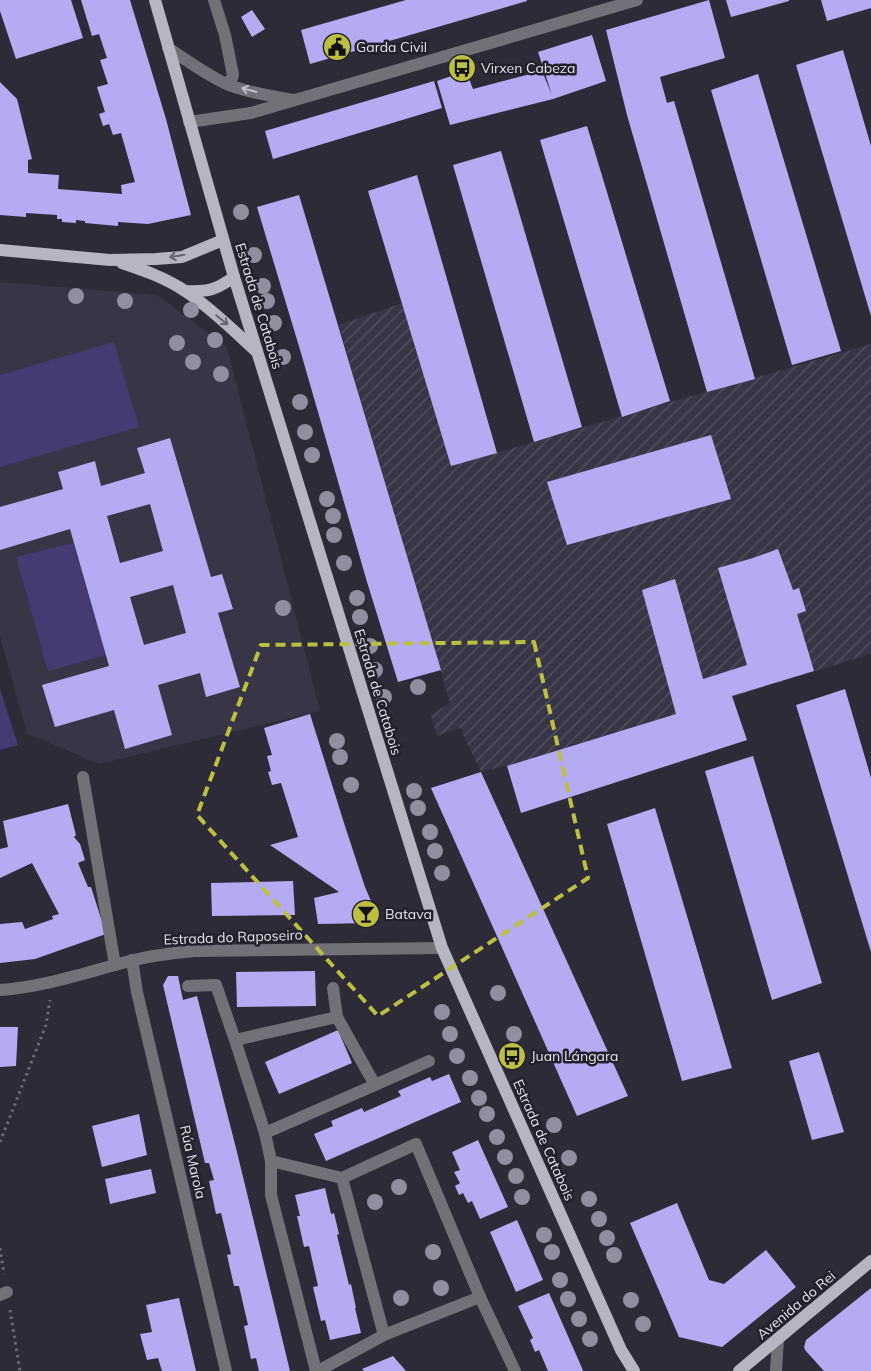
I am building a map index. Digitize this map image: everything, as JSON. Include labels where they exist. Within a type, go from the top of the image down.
[{"type":"main road","name":"Estrada de Catabois","points":[[155,0],[234,277],[442,948],[621,1350],[634,1371]]},
{"type":"main road","points":[[0,250],[110,260],[156,259],[182,257],[223,240]]},
{"type":"main road","points":[[110,260],[142,270],[186,291],[257,352]]},
{"type":"main road","points":[[186,291],[203,292],[218,288],[234,277]]},
{"type":"main road","name":"Avenida do Rei","points":[[739,1371],[871,1261]]},
{"type":"street","points":[[214,0],[225,35],[232,75],[229,85]]},
{"type":"street","points":[[189,122],[251,113],[637,0]]},
{"type":"street","points":[[168,48],[199,69],[229,85],[252,92],[296,100]]},
{"type":"street","points":[[83,777],[115,965]]},
{"type":"street","name":"Estrada do Raposeiro","points":[[0,990],[22,989],[53,982],[132,960],[195,951],[442,948]]},
{"type":"street","name":"Rúa Marola","points":[[132,960],[137,992],[226,1371]]},
{"type":"street","points":[[188,986],[216,985],[235,1040],[265,1133],[271,1161],[271,1195],[317,1371],[384,1335],[480,1297]]},
{"type":"street","points":[[333,988],[337,1017],[375,1085]]},
{"type":"street","points":[[235,1040],[337,1017]]},
{"type":"street","points":[[265,1133],[429,1061]]},
{"type":"street","points":[[271,1161],[342,1178],[416,1144],[480,1297],[515,1371]]},
{"type":"street","points":[[342,1178],[384,1335]]},
{"type":"street","points":[[776,1371],[778,1339]]},
{"type":"path","points":[[0,1142],[46,1025],[53,982]]},
{"type":"highlighted area","points":[[534,642],[588,878],[378,1016],[197,815],[261,645]]},
{"type":"shaded area","points":[[0,282],[157,295],[227,347],[320,711],[99,764],[27,733],[0,637]]},
{"type":"shaded area","points":[[402,303],[451,466],[871,344],[871,654],[507,766],[481,772],[460,728],[437,736],[431,715],[450,703],[339,325]]},
{"type":"shaded area","points":[[114,342],[139,427],[0,467],[0,375]]},
{"type":"shaded area","points":[[73,543],[106,655],[48,671],[16,557]]},
{"type":"shaded area","points":[[0,689],[18,745],[0,750]]},
{"type":"building","points":[[0,0],[71,0],[83,38],[16,59],[0,11]]},
{"type":"building","points":[[81,0],[130,0],[166,119],[191,215],[148,224],[118,222],[118,226],[85,223],[85,221],[76,220],[76,223],[62,222],[62,219],[57,219],[57,215],[26,213],[26,217],[0,215],[0,82],[17,99],[32,159],[28,160],[28,173],[59,175],[58,189],[122,194],[121,185],[135,182],[121,133],[113,135],[109,124],[103,126],[99,114],[105,112],[97,87],[108,84],[100,60],[107,58],[99,34],[92,36]]},
{"type":"building","name":"Garda Civil","points":[[406,0],[527,1],[310,64],[301,30]]},
{"type":"building","points":[[709,0],[725,58],[660,77],[667,103],[674,101],[755,379],[707,392],[627,115],[606,30]]},
{"type":"building","points":[[726,0],[789,0],[789,1],[731,17]]},
{"type":"building","points":[[821,0],[871,0],[871,8],[827,21]]},
{"type":"building","points":[[252,10],[265,29],[252,37],[241,17]]},
{"type":"building","points":[[592,35],[606,81],[553,99],[450,125],[437,81],[466,71],[473,89],[542,71],[552,95],[538,52]]},
{"type":"building","points":[[843,50],[871,146],[871,316],[796,65]]},
{"type":"building","points":[[758,74],[841,351],[792,365],[711,90]]},
{"type":"building","points":[[434,81],[442,108],[273,159],[265,131]]},
{"type":"building","points":[[587,126],[670,401],[622,417],[540,140]]},
{"type":"building","points":[[501,151],[582,427],[534,442],[453,165]]},
{"type":"building","points":[[417,175],[497,453],[451,466],[368,191]]},
{"type":"building","points":[[299,195],[441,670],[398,682],[257,207]]},
{"type":"building","points":[[711,435],[731,499],[567,545],[547,482]]},
{"type":"building","points":[[170,438],[211,577],[222,574],[233,609],[218,613],[240,687],[206,697],[200,673],[158,685],[172,735],[125,749],[114,710],[55,727],[42,685],[109,666],[70,529],[0,550],[0,507],[63,489],[58,472],[95,461],[101,486],[145,473],[137,448]],"holes":[[[150,504],[163,551],[120,563],[107,516]],[[173,585],[186,633],[144,645],[130,597]]]},
{"type":"building","points":[[778,549],[793,590],[799,588],[806,611],[797,614],[814,671],[732,696],[747,740],[521,813],[507,766],[676,714],[642,590],[675,579],[703,679],[747,665],[718,568]]},
{"type":"building","points":[[845,689],[871,778],[871,952],[796,705]]},
{"type":"building","points":[[310,714],[365,887],[377,915],[372,923],[318,924],[314,898],[339,892],[270,845],[298,837],[281,783],[272,785],[268,772],[271,771],[267,756],[272,755],[264,728]]},
{"type":"building","points":[[753,756],[822,983],[772,1000],[705,771]]},
{"type":"building","points":[[481,772],[628,1096],[577,1116],[431,788]]},
{"type":"building","points":[[68,804],[76,835],[74,837],[80,844],[85,860],[78,863],[88,887],[91,887],[106,934],[35,959],[0,963],[0,924],[22,922],[25,929],[53,919],[52,916],[59,914],[32,863],[0,878],[0,849],[8,847],[3,821]]},
{"type":"building","points":[[655,808],[732,1068],[682,1081],[607,824]]},
{"type":"building","points":[[293,881],[295,915],[212,916],[211,883]]},
{"type":"building","points":[[315,971],[316,1006],[237,1007],[236,972]]},
{"type":"building","points":[[168,976],[178,976],[183,1000],[197,996],[290,1371],[259,1371],[256,1358],[251,1359],[244,1326],[248,1325],[239,1286],[234,1286],[227,1255],[231,1254],[221,1213],[216,1214],[209,1181],[214,1180],[209,1163],[205,1163],[163,985]]},
{"type":"building","points":[[0,1027],[18,1027],[16,1066],[0,1067]]},
{"type":"building","points":[[338,1030],[352,1063],[279,1094],[265,1062]]},
{"type":"building","points":[[819,1052],[844,1132],[812,1140],[789,1061]]},
{"type":"building","points":[[449,1074],[461,1102],[326,1161],[314,1134],[333,1126],[331,1121],[362,1108],[364,1112],[401,1096],[398,1091],[430,1077],[432,1081]]},
{"type":"building","points":[[139,1114],[147,1155],[102,1167],[92,1126]]},
{"type":"building","points":[[478,1140],[508,1207],[480,1219],[472,1201],[468,1203],[463,1193],[459,1195],[455,1186],[460,1183],[454,1172],[460,1170],[452,1152]]},
{"type":"building","points":[[151,1169],[156,1193],[110,1204],[105,1179]]},
{"type":"building","points":[[325,1188],[331,1214],[334,1213],[339,1234],[337,1235],[349,1285],[351,1284],[361,1333],[330,1340],[325,1320],[321,1321],[313,1287],[318,1286],[309,1246],[304,1247],[297,1216],[300,1216],[295,1195]]},
{"type":"building","points":[[677,1203],[709,1280],[724,1284],[766,1250],[796,1287],[722,1347],[679,1337],[630,1223]]},
{"type":"building","points":[[517,1220],[543,1280],[516,1292],[490,1232]]},
{"type":"building","points":[[871,1288],[871,1371],[824,1371],[805,1350],[806,1340]]},
{"type":"building","points":[[549,1293],[583,1371],[548,1371],[539,1350],[535,1352],[530,1340],[533,1338],[518,1306]]},
{"type":"building","points":[[179,1298],[196,1371],[162,1371],[158,1358],[147,1360],[140,1334],[152,1332],[146,1305]]},
{"type":"building","points":[[393,1356],[406,1371],[364,1371],[362,1369]]},
{"type":"place","name":"Garda Civil","points":[[337,47]]},
{"type":"place","name":"Virxen Cabeza","points":[[462,68]]},
{"type":"place","name":"Batava","points":[[366,914]]},
{"type":"place","name":"Juan Lángara","points":[[512,1056]]}]
